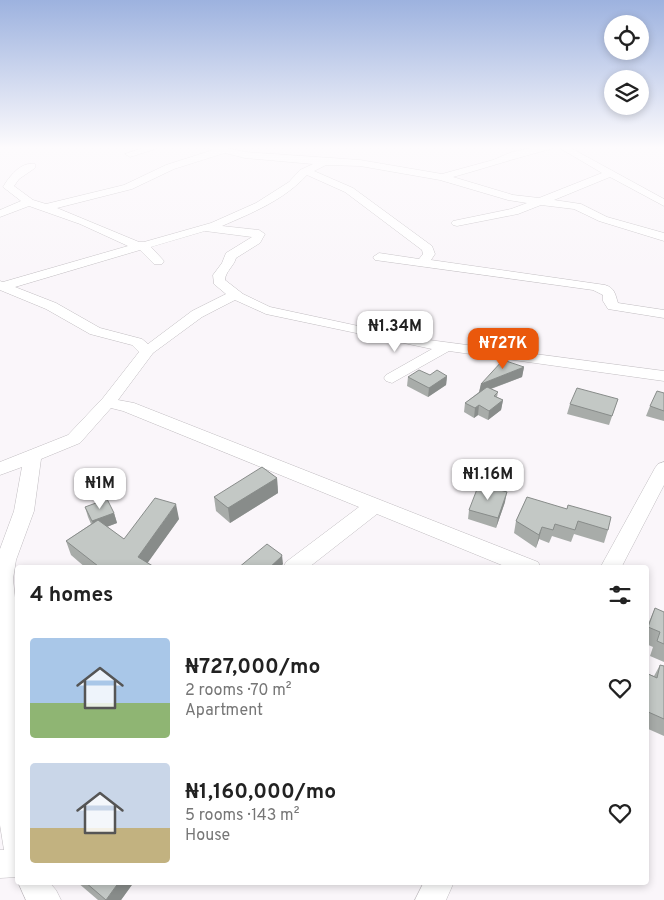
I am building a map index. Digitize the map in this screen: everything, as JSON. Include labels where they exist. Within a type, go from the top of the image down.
[{"type":"street","points":[[11,189],[29,202],[140,245],[158,261]]},
{"type":"street","points":[[45,208],[120,189]]},
{"type":"street","points":[[5,291],[140,245],[205,228],[260,205],[285,189]]},
{"type":"street","points":[[346,189],[428,249],[429,254],[422,263]]},
{"type":"street","points":[[482,189],[512,198],[577,206],[603,219],[664,237]]},
{"type":"street","points":[[457,223],[514,212],[572,189]]},
{"type":"street","points":[[639,189],[664,203]]},
{"type":"street","points":[[0,214],[29,202]]},
{"type":"street","points":[[205,228],[259,234],[256,240],[236,250],[230,256],[228,264],[219,275],[220,281],[225,288],[266,310],[446,347],[664,376]]},
{"type":"street","points":[[380,257],[594,286],[605,289],[610,294],[610,301],[613,306],[664,314]]},
{"type":"street","points":[[5,291],[51,306],[96,330],[137,342],[147,351]]},
{"type":"street","points":[[0,469],[74,439],[109,401],[147,351],[197,314],[235,295]]},
{"type":"street","points":[[392,378],[446,347]]},
{"type":"street","points":[[109,401],[524,565]]},
{"type":"street","points":[[15,833],[13,820],[15,780],[3,579],[6,560],[24,512],[33,456]]},
{"type":"street","points":[[612,565],[664,468]]},
{"type":"street","points":[[297,565],[375,505]]},
{"type":"street","points":[[0,864],[15,863]]},
{"type":"street","points":[[34,885],[40,895],[46,900]]},
{"type":"street","points":[[430,900],[438,885]]},
{"type":"building","points":[[503,360],[524,367],[481,384]]},
{"type":"building","points":[[419,370],[430,375],[437,370],[447,376],[429,388],[408,377]]},
{"type":"building","points":[[487,387],[498,392],[494,396],[503,400],[489,411],[479,405],[475,408],[465,403]]},
{"type":"building","points":[[577,388],[618,399],[612,416],[570,404]]},
{"type":"building","points":[[657,391],[664,393],[664,411],[650,406]]},
{"type":"building","points":[[262,467],[277,478],[228,508],[214,497]]},
{"type":"building","points":[[479,484],[507,492],[498,518],[469,510]]},
{"type":"building","points":[[527,497],[567,509],[568,505],[611,517],[608,530],[578,521],[575,530],[555,524],[553,530],[542,527],[539,535],[516,521]]},
{"type":"building","points":[[155,498],[176,504],[138,557],[151,565],[97,565],[66,541],[98,520],[124,539]]},
{"type":"building","points":[[107,499],[114,513],[92,521],[85,507]]},
{"type":"building","points":[[267,544],[282,555],[272,565],[242,565]]},
{"type":"building","points":[[655,608],[664,612],[664,644],[657,641],[660,632],[649,627]]},
{"type":"building","points":[[660,665],[664,666],[664,719],[649,712],[649,674],[657,678]]},
{"type":"building","points":[[88,885],[117,885],[106,900]]}]
